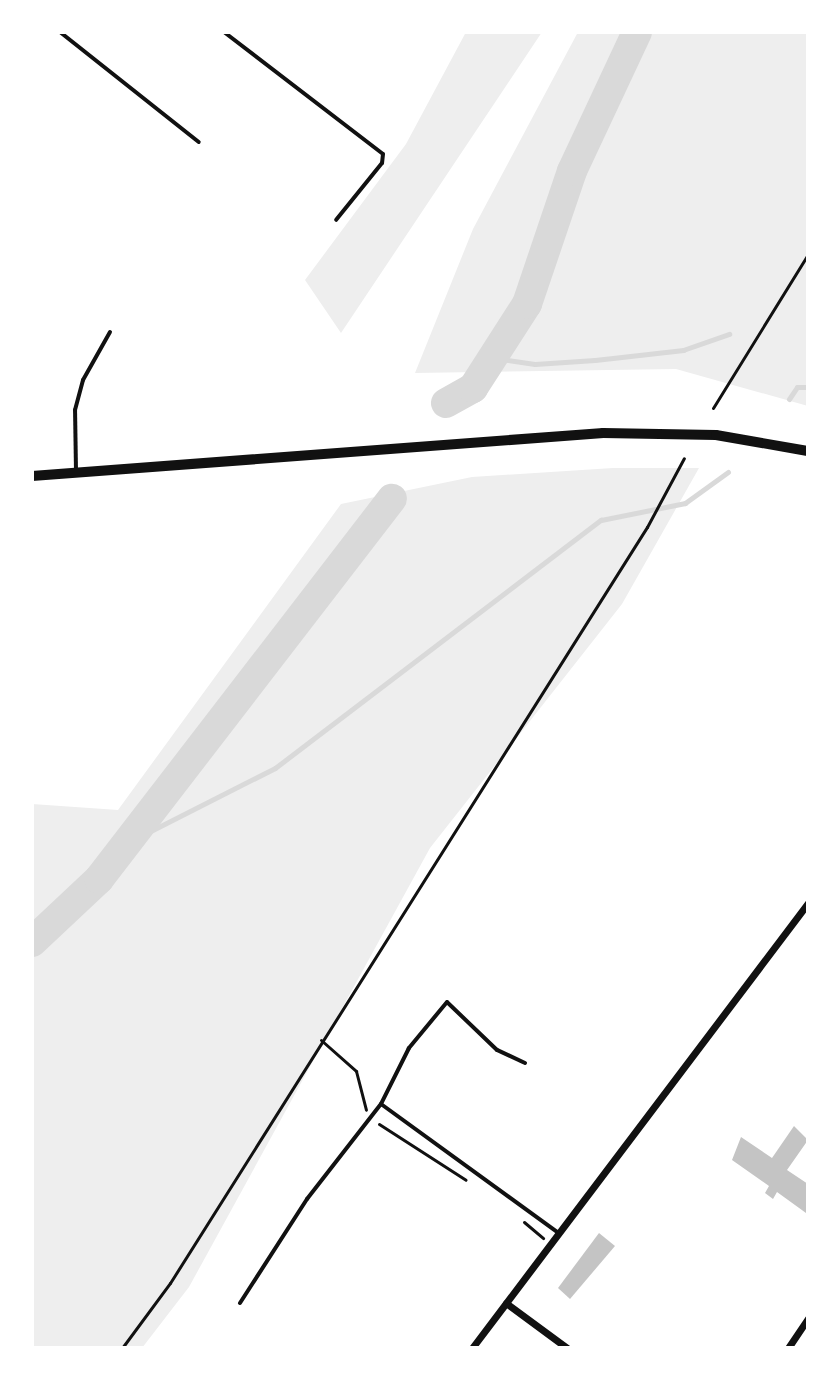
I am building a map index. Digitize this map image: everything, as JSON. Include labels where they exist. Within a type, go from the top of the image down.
[{"type":"main road","points":[[32,476],[603,433],[716,435],[808,451]]},
{"type":"street","points":[[472,1348],[808,903]]},
{"type":"street","points":[[506,1303],[567,1348]]},
{"type":"street","points":[[788,1348],[808,1318]]},
{"type":"lane","points":[[60,32],[199,142]]},
{"type":"lane","points":[[224,32],[383,154],[382,163],[336,220]]},
{"type":"lane","points":[[76,473],[75,410],[83,380],[110,332]]},
{"type":"lane","points":[[240,1303],[307,1199],[381,1104],[409,1048],[447,1002],[497,1050],[525,1063]]},
{"type":"lane","points":[[381,1104],[557,1232]]},
{"type":"path","points":[[713,408],[808,254]]},
{"type":"path","points":[[122,1348],[170,1283],[647,527],[684,458]]},
{"type":"shaded area","points":[[466,32],[542,32],[341,333],[305,280],[406,144]]},
{"type":"shaded area","points":[[578,32],[808,32],[808,406],[676,369],[415,373],[473,229]]},
{"type":"shaded area","points":[[613,468],[699,468],[622,604],[430,848],[189,1287],[142,1348],[32,1348],[32,804],[118,810],[341,504],[472,477]]},
{"type":"building","points":[[794,1126],[808,1140],[787,1170],[808,1184],[806,1213],[777,1192],[773,1199],[765,1193],[769,1186],[732,1160],[741,1137],[772,1158]]},
{"type":"building","points":[[599,1233],[615,1246],[570,1299],[558,1288]]},
{"type":"waterway","points":[[623,32],[629,50]]},
{"type":"waterway","points":[[446,403],[473,388],[527,304],[572,171],[637,32]]},
{"type":"waterway","points":[[494,358],[535,364],[595,360],[683,350],[729,334]]},
{"type":"waterway","points":[[789,399],[797,387],[808,387]]},
{"type":"waterway","points":[[127,843],[275,768],[601,520],[685,503],[728,472]]},
{"type":"waterway","points":[[32,942],[99,879],[392,499]]}]
